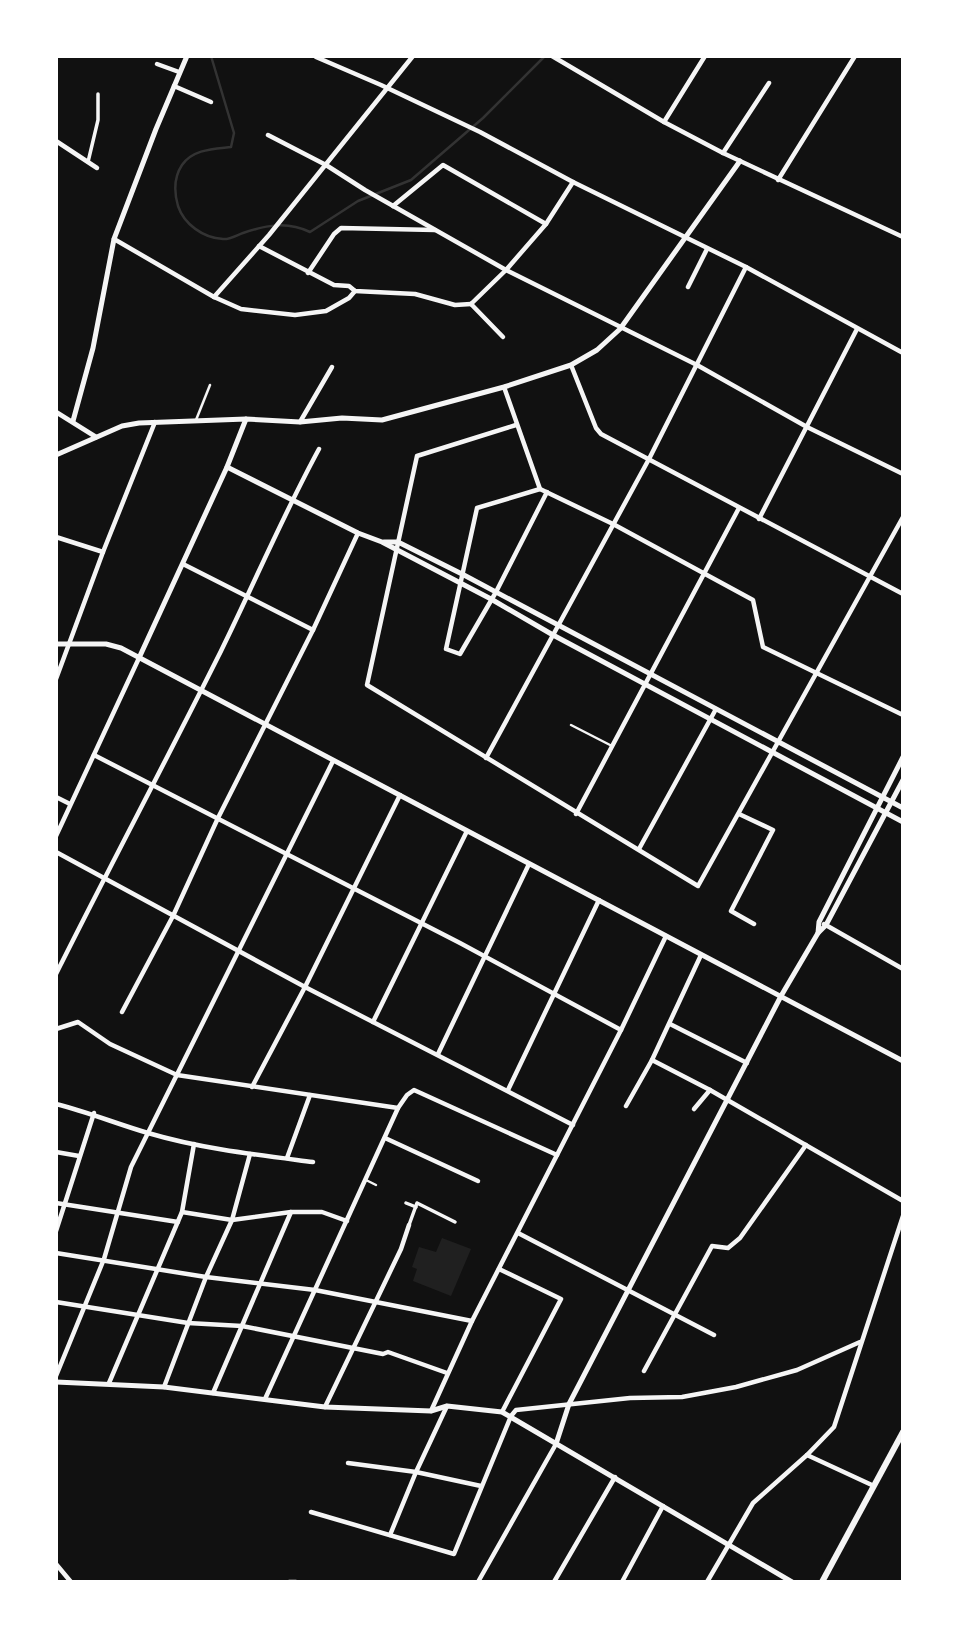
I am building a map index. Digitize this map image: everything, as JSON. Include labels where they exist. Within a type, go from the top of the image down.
[{"type":"main road","points":[[822,1582],[903,1432]]},
{"type":"street","points":[[73,421],[93,348],[114,239],[187,56]]},
{"type":"street","points":[[214,297],[284,217],[413,56]]},
{"type":"street","points":[[664,122],[705,56]]},
{"type":"street","points":[[778,180],[855,56]]},
{"type":"street","points":[[316,57],[480,132],[573,182],[746,267],[903,353]]},
{"type":"street","points":[[554,57],[664,122],[723,153],[903,237]]},
{"type":"street","points":[[157,64],[179,72]]},
{"type":"street","points":[[723,153],[769,83]]},
{"type":"street","points":[[174,86],[211,102]]},
{"type":"street","points":[[88,162],[98,120],[98,94]]},
{"type":"street","points":[[268,135],[326,165],[506,270],[697,365],[807,427],[903,474]]},
{"type":"street","points":[[56,141],[97,169]]},
{"type":"street","points":[[56,455],[122,426],[155,421],[246,419],[300,422],[342,418],[382,419],[504,387],[570,365],[597,350],[620,329],[740,161]]},
{"type":"street","points":[[390,204],[443,165],[546,224]]},
{"type":"street","points":[[259,246],[308,273],[334,285],[349,286],[355,291],[415,294],[455,305],[471,304],[506,270],[546,224],[573,182]]},
{"type":"street","points":[[308,273],[341,228],[436,230]]},
{"type":"street","points":[[114,239],[214,297],[241,309],[295,316],[326,311],[349,298],[355,291]]},
{"type":"street","points":[[688,286],[707,248]]},
{"type":"street","points":[[486,758],[649,459],[746,267]]},
{"type":"street","points":[[471,304],[503,337]]},
{"type":"street","points":[[759,519],[857,329]]},
{"type":"street","points":[[570,365],[596,428],[601,434],[903,594]]},
{"type":"street","points":[[300,422],[332,367]]},
{"type":"street","points":[[504,387],[540,489]]},
{"type":"street","points":[[56,412],[96,437]]},
{"type":"street","points":[[56,836],[183,564],[246,419]]},
{"type":"street","points":[[56,680],[155,421]]},
{"type":"street","points":[[516,425],[417,456],[367,685],[698,886],[903,517]]},
{"type":"street","points":[[56,974],[154,786],[248,596],[292,499],[320,449]]},
{"type":"street","points":[[227,467],[358,533],[396,549],[903,822]]},
{"type":"street","points":[[547,492],[496,592],[460,654],[446,649],[477,508],[540,489],[547,492],[613,524],[753,600],[764,647],[903,715]]},
{"type":"street","points":[[576,814],[739,509]]},
{"type":"street","points":[[122,1013],[173,916],[218,818],[313,630],[358,533]]},
{"type":"street","points":[[56,537],[103,552]]},
{"type":"street","points":[[382,542],[398,542],[461,574],[903,808]]},
{"type":"street","points":[[183,564],[313,630]]},
{"type":"street","points":[[56,644],[106,644],[139,657],[903,1061]]},
{"type":"street","points":[[639,849],[716,709]]},
{"type":"street","points":[[94,755],[621,1030]]},
{"type":"street","points":[[818,933],[819,922],[903,757]]},
{"type":"street","points":[[56,1376],[104,1259],[131,1167],[334,761]]},
{"type":"street","points":[[478,1582],[556,1444],[569,1404],[781,996],[818,933],[826,925],[903,780]]},
{"type":"street","points":[[251,1087],[305,987],[400,795]]},
{"type":"street","points":[[56,797],[70,804]]},
{"type":"street","points":[[739,814],[774,830],[731,911],[754,924]]},
{"type":"street","points":[[373,1022],[467,831]]},
{"type":"street","points":[[56,852],[305,987],[572,1125]]},
{"type":"street","points":[[438,1054],[529,864]]},
{"type":"street","points":[[508,1090],[598,900]]},
{"type":"street","points":[[819,922],[903,968]]},
{"type":"street","points":[[431,1411],[472,1321],[621,1030],[666,936]]},
{"type":"street","points":[[626,1106],[670,1024],[701,955]]},
{"type":"street","points":[[56,1029],[78,1022],[110,1044],[177,1074],[398,1108]]},
{"type":"street","points":[[670,1024],[747,1063]]},
{"type":"street","points":[[652,1060],[710,1090],[903,1201]]},
{"type":"street","points":[[265,1399],[398,1108],[412,1090],[557,1155]]},
{"type":"street","points":[[694,1109],[710,1090]]},
{"type":"street","points":[[287,1158],[310,1095]]},
{"type":"street","points":[[56,1104],[94,1113],[148,1133],[194,1144],[313,1162]]},
{"type":"street","points":[[56,1231],[94,1113]]},
{"type":"street","points":[[385,1138],[478,1181]]},
{"type":"street","points":[[109,1383],[178,1222],[194,1144]]},
{"type":"street","points":[[644,1371],[712,1246],[728,1248],[740,1238],[806,1145]]},
{"type":"street","points":[[56,1152],[79,1156]]},
{"type":"street","points":[[164,1387],[206,1277],[232,1220],[250,1154]]},
{"type":"street","points":[[56,1203],[178,1222]]},
{"type":"street","points":[[406,1203],[416,1207]]},
{"type":"street","points":[[325,1407],[401,1249],[417,1203],[455,1222]]},
{"type":"street","points":[[181,1212],[232,1220],[291,1212],[322,1212],[347,1221]]},
{"type":"street","points":[[213,1393],[291,1212]]},
{"type":"street","points":[[708,1582],[756,1500],[834,1427],[860,1342],[900,1234],[903,1216]]},
{"type":"street","points":[[518,1233],[714,1335]]},
{"type":"street","points":[[56,1254],[104,1259],[206,1277],[316,1290],[472,1321]]},
{"type":"street","points":[[499,1269],[561,1299],[502,1412]]},
{"type":"street","points":[[56,1302],[188,1323],[242,1326],[383,1354],[388,1352],[447,1373]]},
{"type":"street","points":[[311,1512],[454,1553],[511,1416],[522,1408],[629,1398],[682,1397],[736,1387],[797,1370],[860,1342]]},
{"type":"street","points":[[56,1382],[164,1387],[325,1407],[431,1411],[447,1406],[502,1412],[792,1582]]},
{"type":"street","points":[[390,1535],[415,1472],[447,1406]]},
{"type":"street","points":[[807,1455],[874,1486]]},
{"type":"street","points":[[348,1463],[415,1472],[481,1486]]},
{"type":"street","points":[[554,1582],[616,1477]]},
{"type":"street","points":[[622,1582],[663,1506]]},
{"type":"street","points":[[56,1564],[71,1582]]},
{"type":"street","points":[[289,1582],[296,1582]]},
{"type":"lane","points":[[196,420],[210,385]]},
{"type":"lane","points":[[571,725],[612,746]]},
{"type":"lane","points":[[366,1180],[376,1185]]},
{"type":"shaded area","points":[[442,1238],[471,1249],[451,1296],[413,1281],[417,1269],[412,1267],[419,1247],[436,1252]]},
{"type":"waterway","points":[[211,56],[234,133],[231,147],[204,151],[187,160],[177,174],[176,195],[181,213],[190,224],[208,236],[225,239],[277,225],[293,226],[310,232],[358,201],[411,180],[483,118],[545,56]]}]
